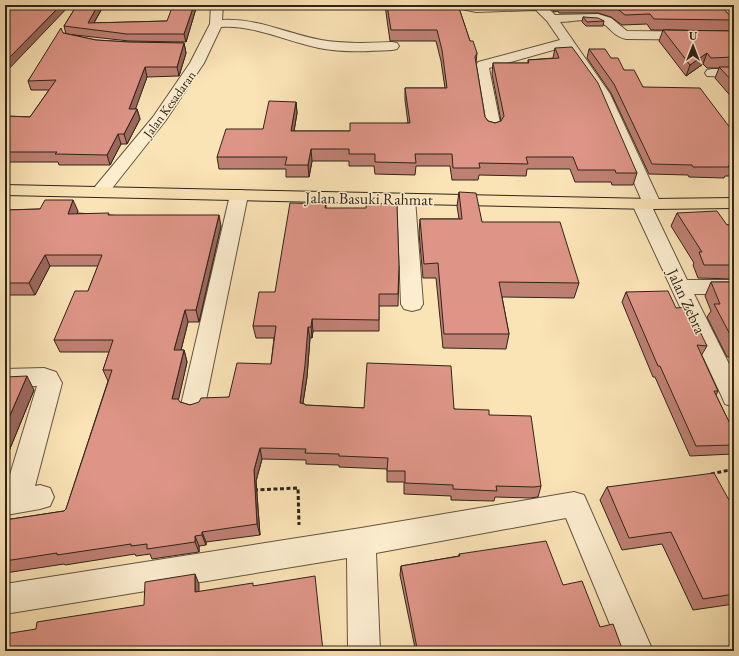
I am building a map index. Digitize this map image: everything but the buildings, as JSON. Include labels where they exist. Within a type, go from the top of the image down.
[{"type":"highway","name":"Jalan Basuki Rahmat","points":[[5,190],[646,204],[734,203]]},
{"type":"street","name":"Jalan Kesadaran","points":[[100,192],[158,120],[198,63],[216,24],[217,5]]},
{"type":"street","points":[[461,5],[476,8],[538,6]]},
{"type":"street","name":"Jalan Zebra","points":[[538,6],[552,19],[566,42],[603,94],[646,204],[681,287],[734,397]]},
{"type":"street","points":[[552,19],[601,18],[610,23],[618,32],[626,35],[734,36]]},
{"type":"street","points":[[216,24],[231,23],[254,25],[320,44],[349,47],[392,46]]},
{"type":"street","points":[[493,128],[482,68],[483,65],[566,42]]},
{"type":"street","points":[[190,47],[205,47]]},
{"type":"street","points":[[712,73],[734,73]]},
{"type":"street","points":[[193,405],[239,195]]},
{"type":"street","points":[[406,199],[412,304]]},
{"type":"street","points":[[681,287],[734,287]]},
{"type":"street","points":[[5,378],[44,377],[48,378],[50,383],[21,501]]},
{"type":"street","points":[[5,599],[361,542],[574,504],[637,651]]},
{"type":"street","points":[[361,542],[364,651]]},
{"type":"path","points":[[704,476],[734,469]]},
{"type":"path","points":[[251,490],[298,488],[300,552]]}]
